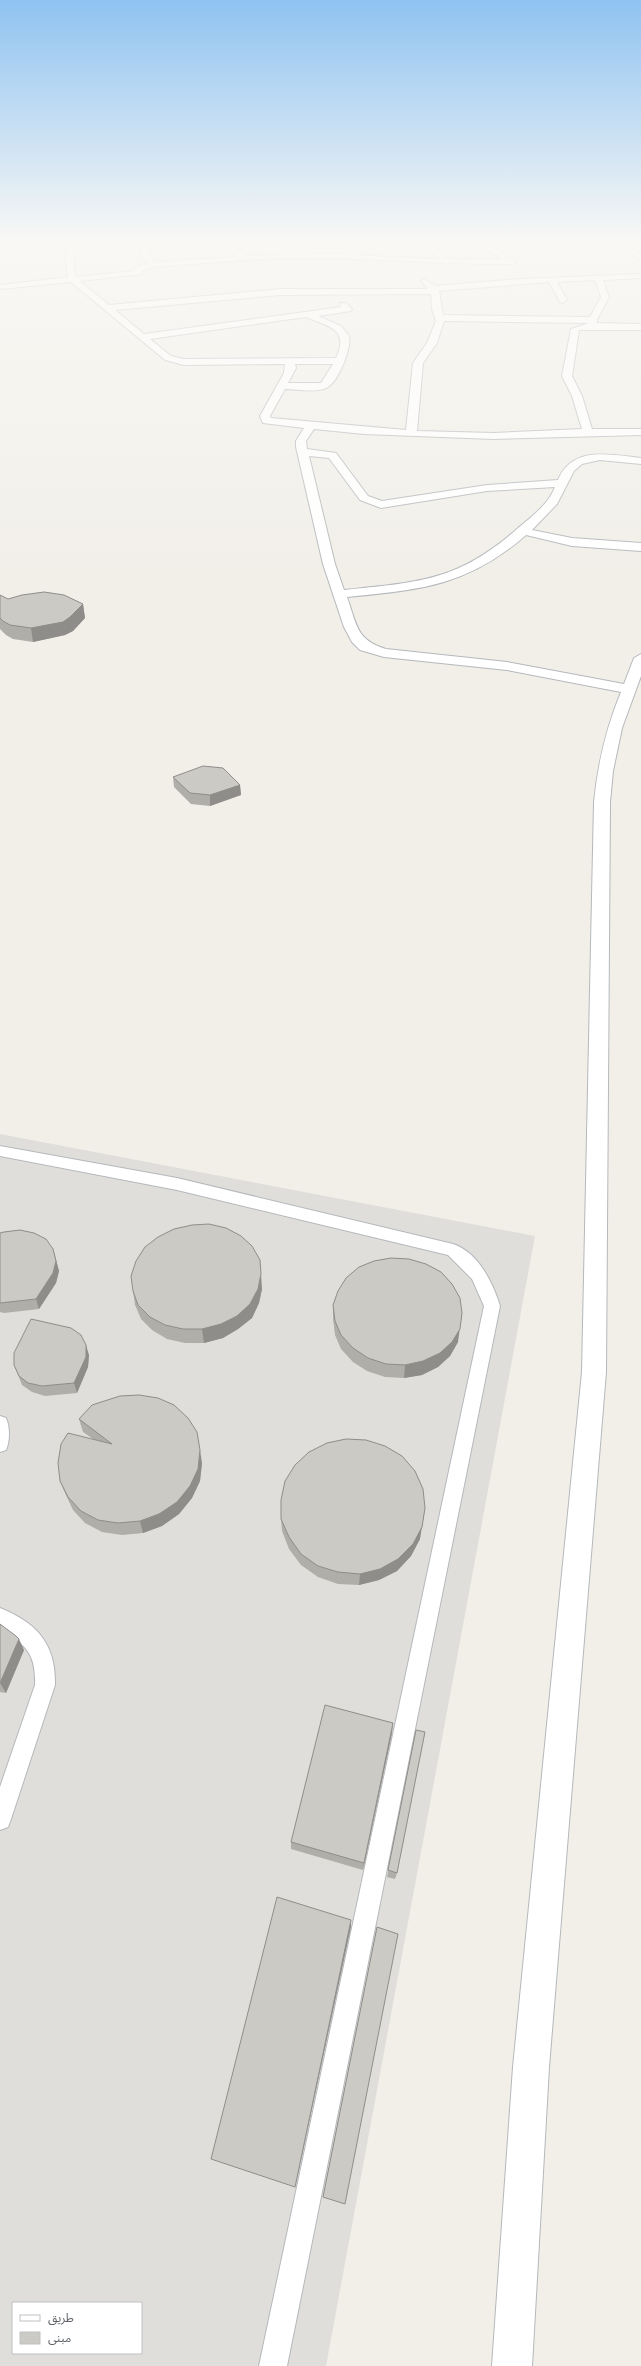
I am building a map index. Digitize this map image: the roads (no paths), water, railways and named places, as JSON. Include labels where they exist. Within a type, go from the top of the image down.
[{"type":"street","points":[[160,351],[168,358],[184,362],[339,361]]},
{"type":"street","points":[[283,386],[323,386],[332,376],[344,351]]},
{"type":"street","points":[[411,433],[418,363],[425,351]]},
{"type":"street","points":[[572,351],[567,376],[577,396],[588,432]]},
{"type":"street","points":[[289,361],[291,368],[265,419],[276,422],[311,426],[411,433],[494,436],[588,432],[641,432]]},
{"type":"street","points":[[311,426],[301,441],[303,452],[329,564],[357,639],[370,649],[426,659],[506,666],[630,689]]},
{"type":"street","points":[[303,452],[332,455],[364,498],[381,505],[487,488],[563,483]]},
{"type":"street","points":[[340,594],[408,586],[453,575],[475,566],[522,531],[554,501],[563,483],[567,470],[577,462],[587,458],[641,461]]},
{"type":"street","points":[[522,531],[572,542],[641,547]]},
{"type":"street","points":[[512,2366],[531,2066],[594,1372],[602,802],[605,771],[614,728],[641,658]]},
{"type":"lane","points":[[0,1151],[177,1184],[453,1250],[477,1272],[487,1290],[492,1306],[273,2366]]},
{"type":"lane","points":[[0,1424],[0,1444]]},
{"type":"lane","points":[[0,1618],[32,1638],[41,1652],[47,1668],[45,1685],[6,1785],[0,1819]]}]
